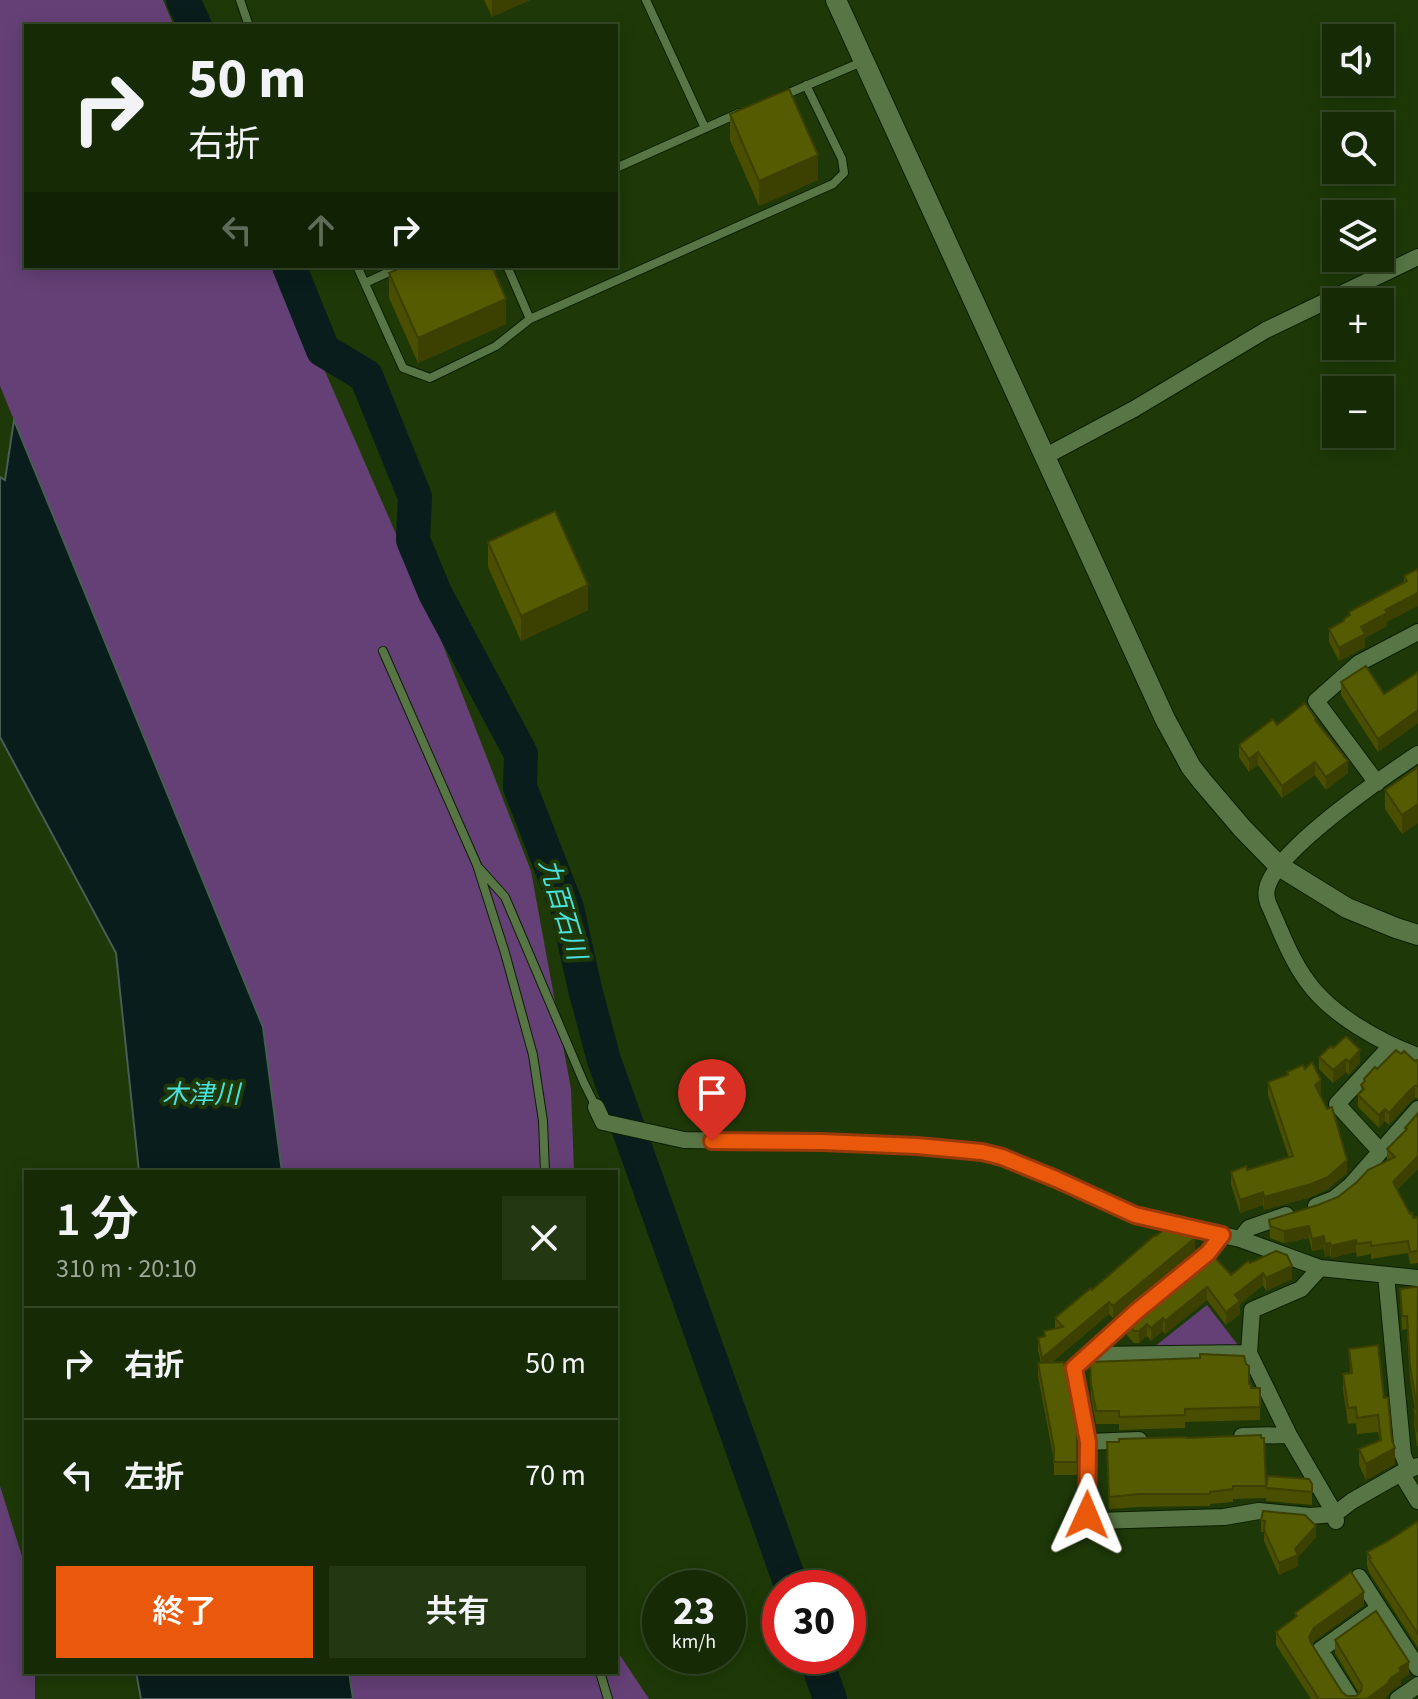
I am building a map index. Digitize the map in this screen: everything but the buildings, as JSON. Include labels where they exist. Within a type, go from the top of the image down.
[{"type":"street","points":[[836,0],[1044,457],[1185,757],[1214,796],[1279,866],[1347,908],[1418,935]]},
{"type":"street","points":[[1044,457],[1134,409],[1266,330],[1418,257]]},
{"type":"street","points":[[1377,783],[1316,701],[1359,663],[1418,632]]},
{"type":"street","points":[[1418,754],[1315,832],[1279,866],[1267,887],[1266,899],[1306,981],[1315,992],[1391,1046],[1418,1056]]},
{"type":"street","points":[[1380,1151],[1337,1104],[1391,1046]]},
{"type":"street","points":[[1240,1239],[1249,1228],[1259,1223],[1334,1199],[1350,1186],[1418,1109]]},
{"type":"street","points":[[600,1114],[648,1133],[684,1140],[838,1143],[982,1152],[1056,1179],[1135,1215],[1240,1239],[1320,1268],[1418,1278]]},
{"type":"street","points":[[1222,1235],[1208,1253],[1074,1368],[1088,1442],[1087,1515],[1097,1521],[1224,1517],[1259,1511],[1336,1518]]},
{"type":"street","points":[[1320,1268],[1301,1289],[1252,1310],[1249,1353],[1289,1435],[1336,1518]]},
{"type":"street","points":[[1386,1275],[1403,1455],[1418,1501]]},
{"type":"street","points":[[1089,1355],[1249,1353]]},
{"type":"street","points":[[1227,1437],[1289,1435]]},
{"type":"street","points":[[1088,1442],[1150,1440]]},
{"type":"street","points":[[1336,1518],[1352,1501],[1409,1470]]},
{"type":"street","points":[[1359,1577],[1418,1668]]},
{"type":"street","points":[[1351,1699],[1320,1650],[1379,1608]]},
{"type":"street","points":[[1398,1699],[1418,1685]]},
{"type":"lane","points":[[240,0],[248,24]]},
{"type":"lane","points":[[646,0],[705,128]]},
{"type":"lane","points":[[777,97],[864,61]]},
{"type":"lane","points":[[358,268],[403,368],[430,378],[496,346],[530,319],[833,184],[844,173],[842,159],[806,85]]},
{"type":"lane","points":[[618,167],[748,110]]},
{"type":"lane","points":[[365,283],[398,268]]},
{"type":"lane","points":[[508,268],[530,319]]},
{"type":"lane","points":[[383,651],[477,865],[505,953],[533,1055],[543,1121],[545,1170]]},
{"type":"lane","points":[[477,865],[505,897],[600,1114]]},
{"type":"lane","points":[[601,1674],[608,1699]]},
{"type":"shaded area","points":[[0,0],[163,0],[173,24],[24,24],[24,268],[280,268],[431,614],[531,871],[571,1089],[574,1170],[282,1170],[263,1027],[0,386]]},
{"type":"shaded area","points":[[1207,1305],[1238,1345],[1154,1347]]},
{"type":"shaded area","points":[[0,1486],[24,1563],[24,1674],[35,1674],[35,1699],[0,1699]]},
{"type":"shaded area","points":[[618,1652],[649,1699],[353,1699],[349,1674],[618,1674]]},
{"type":"water","name":"木津川","points":[[14,420],[263,1027],[282,1170],[139,1170],[116,953],[0,737],[0,477],[5,480]]},
{"type":"water","points":[[136,1674],[349,1674],[353,1699],[141,1699]]},
{"type":"waterway","name":"九百石川","points":[[183,0],[194,24]]},
{"type":"waterway","name":"九百石川","points":[[290,268],[323,350],[366,376],[415,497],[413,540],[435,593],[521,754],[520,787],[567,908],[604,1060],[786,1570]]},
{"type":"waterway","name":"九百石川","points":[[821,1674],[830,1699]]},
{"type":"route","points":[[712,1141],[822,1142],[982,1152],[1056,1179],[1135,1215],[1222,1235],[1208,1253],[1074,1368],[1088,1442],[1087,1515]]}]
